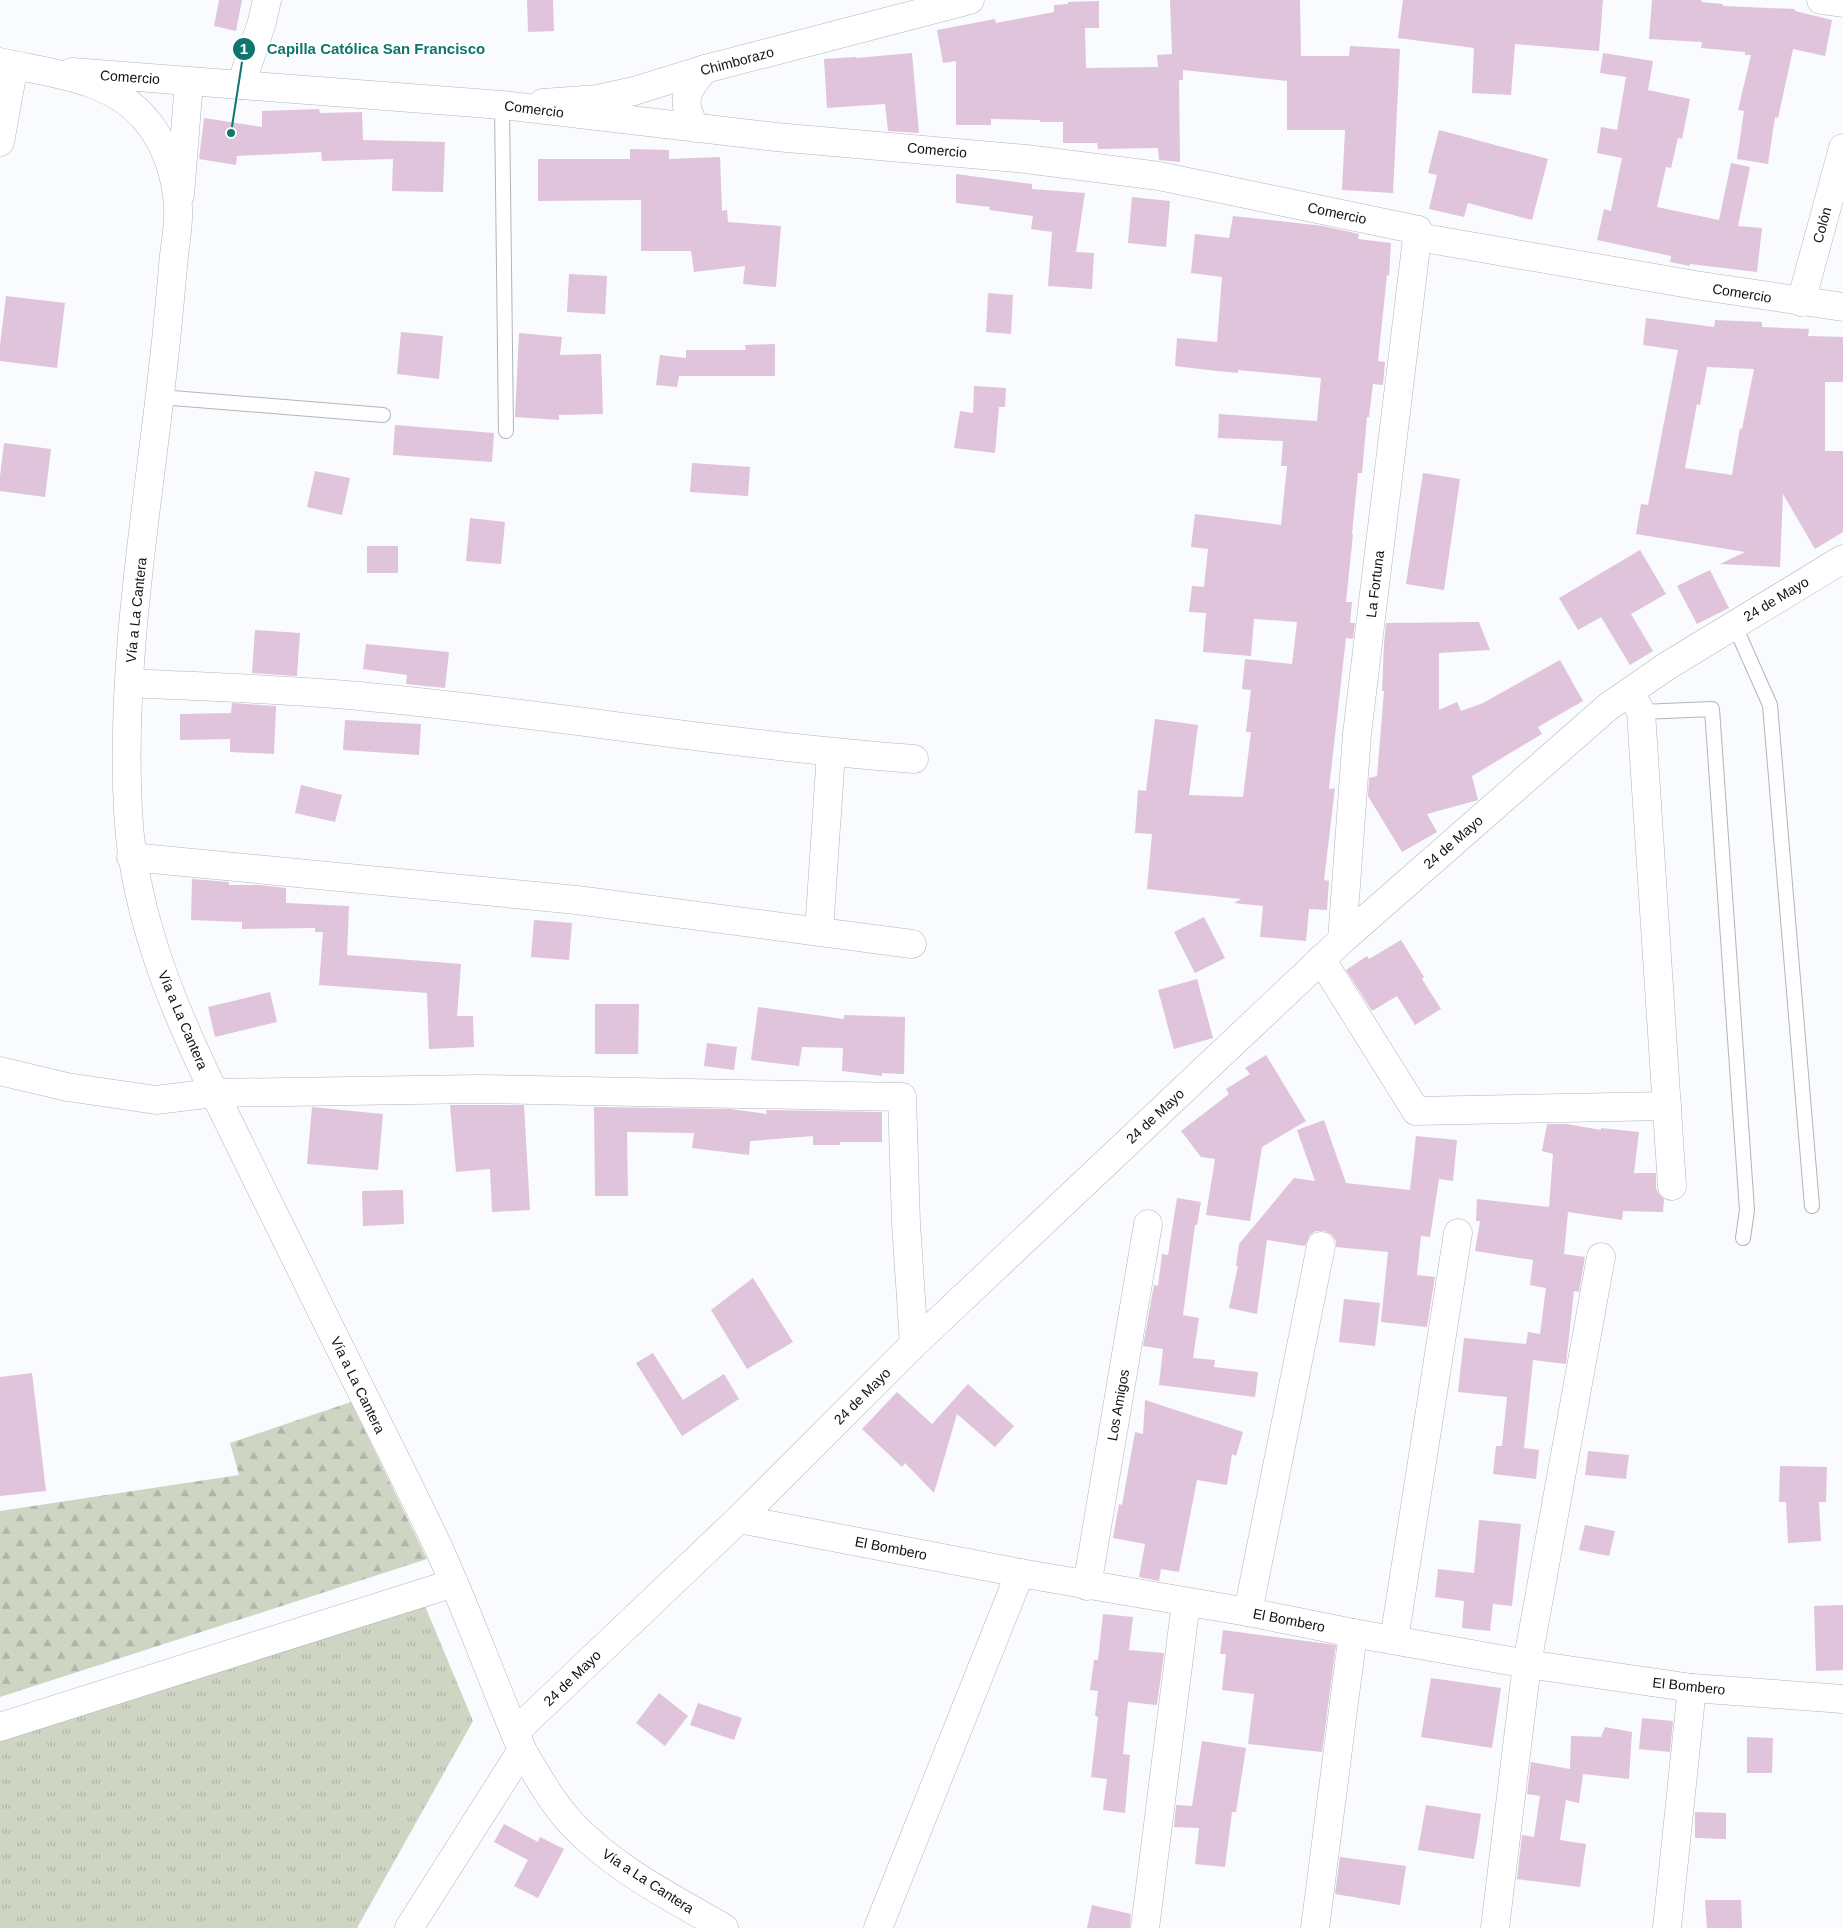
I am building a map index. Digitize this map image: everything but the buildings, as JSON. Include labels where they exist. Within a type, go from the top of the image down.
[{"type":"street","points":[[241,84],[262,22],[267,0]]},
{"type":"street","name":"Chimborazo","points":[[502,104],[598,98],[634,91],[705,69],[970,0]]},
{"type":"street","points":[[1822,0],[1843,3]]},
{"type":"street","points":[[0,142],[7,63]]},
{"type":"street","name":"Comercio","points":[[7,63],[97,75],[502,104],[776,137],[993,155],[1159,176],[1418,233],[1695,285],[1843,307]]},
{"type":"street","name":"Vía a La Cantera","points":[[7,63],[53,72],[92,83],[115,94],[131,105],[146,120],[164,149],[174,178],[178,209],[160,397],[136,597],[129,683],[126,762],[131,857],[137,891],[155,955],[214,1093],[436,1542],[518,1741],[554,1802],[570,1822],[590,1841],[632,1873],[724,1928]]},
{"type":"street","points":[[696,128],[686,108],[687,95],[692,84],[705,69]]},
{"type":"street","points":[[178,209],[189,82]]},
{"type":"street","name":"Colón","points":[[1801,302],[1843,148]]},
{"type":"street","name":"La Fortuna","points":[[1342,940],[1357,734],[1418,233]]},
{"type":"street","name":"24 de Mayo","points":[[409,1928],[518,1741],[914,1344],[1320,960],[1609,706],[1635,702],[1667,666],[1734,624],[1836,569]]},
{"type":"street","points":[[129,683],[358,696],[661,731],[831,753],[914,759]]},
{"type":"street","points":[[1635,702],[1672,1186]]},
{"type":"street","points":[[819,931],[831,753]]},
{"type":"street","points":[[131,857],[577,900],[912,944]]},
{"type":"street","points":[[1320,960],[1416,1111],[1667,1106]]},
{"type":"street","points":[[0,1071],[67,1087],[156,1100],[214,1093],[479,1088],[902,1097],[906,1223],[914,1344]]},
{"type":"street","name":"Los Amigos","points":[[1087,1586],[1148,1224]]},
{"type":"street","points":[[1394,1640],[1458,1233]]},
{"type":"street","points":[[1248,1612],[1321,1246]]},
{"type":"street","points":[[1495,1928],[1527,1664],[1601,1258]]},
{"type":"street","name":"El Bombero","points":[[739,1518],[1087,1586],[1248,1612],[1527,1664],[1692,1688],[1843,1699]]},
{"type":"street","points":[[878,1928],[1020,1573]]},
{"type":"street","points":[[0,1727],[454,1584]]},
{"type":"street","points":[[1145,1928],[1186,1602]]},
{"type":"street","points":[[1315,1928],[1353,1633]]},
{"type":"street","points":[[1667,1928],[1692,1688]]},
{"type":"lane","points":[[502,104],[506,431]]},
{"type":"lane","points":[[160,397],[384,415]]},
{"type":"lane","points":[[1734,624],[1770,705],[1812,1206]]},
{"type":"lane","points":[[1635,702],[1712,709],[1747,1210],[1743,1238]]},
{"type":"green space","points":[[351,1402],[427,1559],[0,1697],[0,1511],[239,1475],[230,1443]]},
{"type":"green space","points":[[425,1606],[473,1721],[357,1928],[0,1928],[0,1741]]},
{"type":"place","name":"Capilla Católica San Francisco","points":[[231,133]]}]
